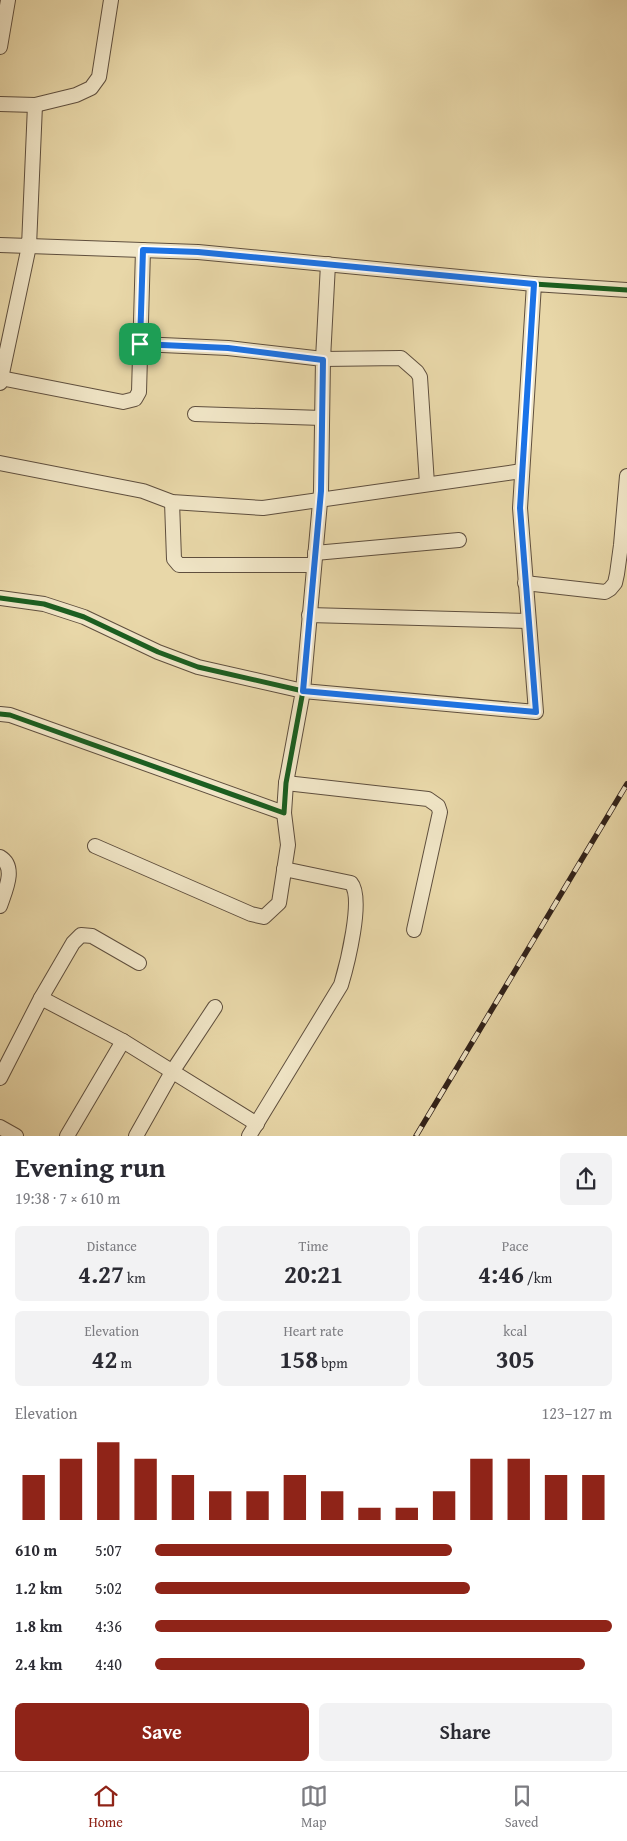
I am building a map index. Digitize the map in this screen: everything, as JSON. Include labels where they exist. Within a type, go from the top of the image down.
[{"type":"street","points":[[0,47],[8,0]]},
{"type":"street","points":[[0,104],[35,105],[76,95],[91,88],[99,77],[111,0]]},
{"type":"street","points":[[35,105],[29,246],[3,355],[1,380],[123,402],[135,399],[139,392],[143,250]]},
{"type":"street","points":[[0,245],[198,252],[534,284],[627,290]]},
{"type":"street","points":[[95,846],[257,916],[267,915],[278,906],[288,845],[284,813],[286,783],[303,691],[320,499],[323,360],[328,264]]},
{"type":"street","points":[[0,598],[44,604],[76,615],[158,652],[198,667],[303,691],[536,712],[520,508],[534,284]]},
{"type":"street","points":[[140,344],[228,348],[323,360],[401,358],[420,377],[427,484]]},
{"type":"street","points":[[195,414],[322,418]]},
{"type":"street","points":[[0,464],[143,491],[172,502],[263,508],[522,471]]},
{"type":"street","points":[[525,583],[605,592],[615,584],[621,545],[627,476]]},
{"type":"street","points":[[172,502],[174,559],[179,565],[315,559],[459,540]]},
{"type":"street","points":[[310,615],[528,622]]},
{"type":"street","points":[[0,714],[10,715],[284,813]]},
{"type":"street","points":[[286,783],[428,799],[438,806],[440,812],[414,930]]},
{"type":"street","points":[[0,857],[5,860],[10,869],[7,888],[0,906]]},
{"type":"street","points":[[249,1136],[341,985],[346,968],[357,904],[356,892],[351,883],[284,869]]},
{"type":"street","points":[[0,1078],[5,1058],[73,943],[81,935],[92,936],[138,963]]},
{"type":"street","points":[[41,998],[122,1041],[257,1124]]},
{"type":"street","points":[[136,1136],[172,1072],[215,1007]]},
{"type":"street","points":[[67,1136],[122,1041]]},
{"type":"street","points":[[0,1127],[16,1136]]},
{"type":"railway","points":[[416,1136],[627,784]]},
{"type":"cycle path","points":[[140,344],[228,348],[323,359],[321,491],[303,691],[536,712],[520,508],[534,284],[627,290]]},
{"type":"cycle path","points":[[0,598],[44,604],[84,617],[158,652],[198,667],[303,691],[286,783],[284,813],[10,715],[0,714]]},
{"type":"route","points":[[143,250],[198,252],[534,284],[520,508],[536,712],[303,691],[321,491],[323,360],[228,348],[140,344],[143,250]]}]
